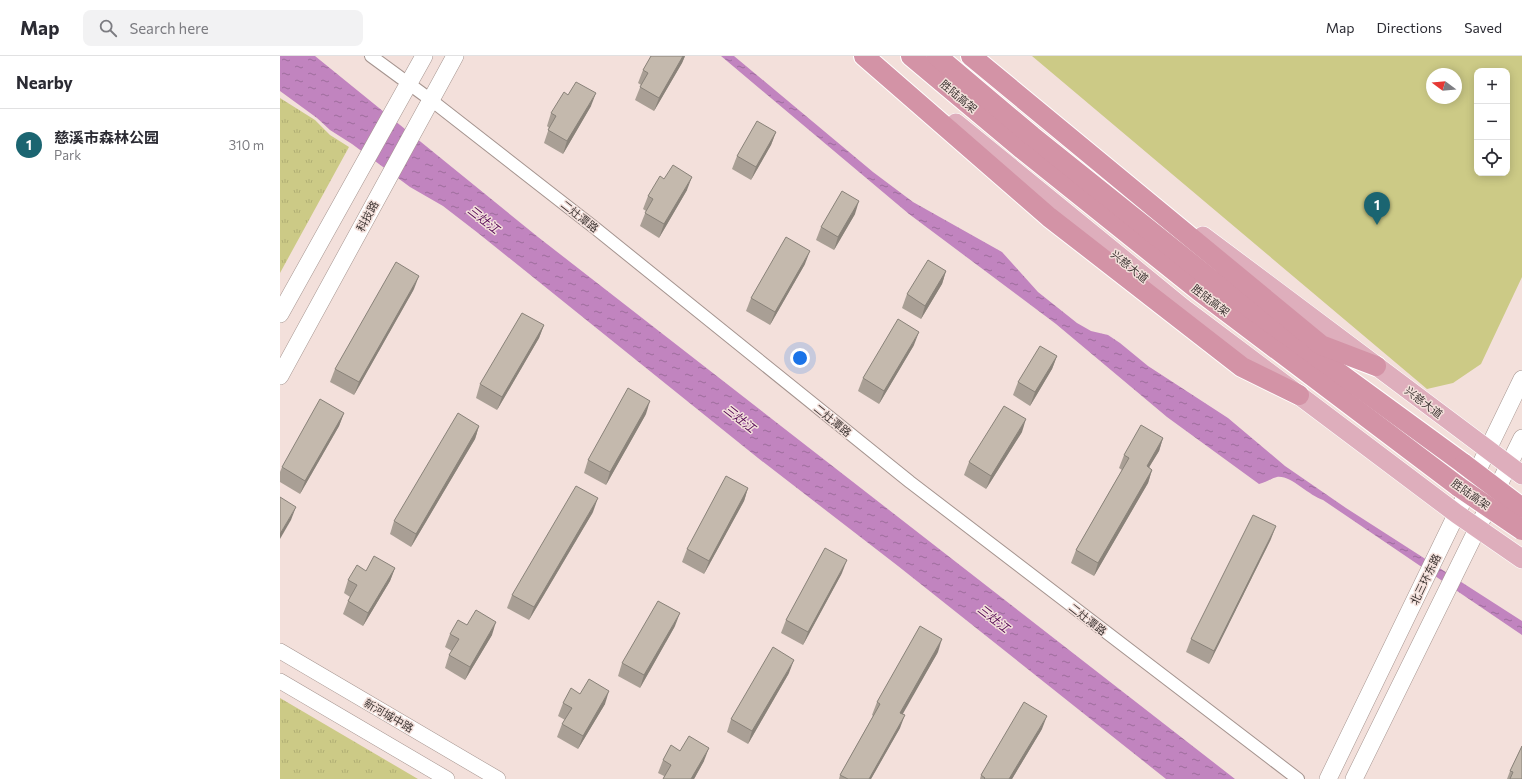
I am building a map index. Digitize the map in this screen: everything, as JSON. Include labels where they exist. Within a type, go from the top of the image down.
[{"type":"highway","points":[[864,56],[1050,217],[1229,357],[1242,367],[1299,395]]},
{"type":"highway","name":"胜陆高架","points":[[911,56],[1022,149],[1198,290],[1459,486],[1522,530]]},
{"type":"highway","name":"胜陆高架","points":[[937,56],[1032,136],[1208,277],[1522,508]]},
{"type":"highway","points":[[971,56],[1321,345],[1376,366]]},
{"type":"main road","points":[[280,314],[424,56]]},
{"type":"main road","name":"科技路","points":[[280,376],[455,56]]},
{"type":"main road","name":"兴慈大道","points":[[877,56],[1007,166],[1177,303],[1393,464],[1457,514],[1522,559]]},
{"type":"main road","name":"兴慈大道","points":[[984,56],[1098,157],[1515,471]]},
{"type":"main road","name":"北三环东路","points":[[1328,779],[1522,379]]},
{"type":"main road","points":[[1354,779],[1478,529],[1515,471],[1522,438]]},
{"type":"street","name":"二灶潭路","points":[[371,56],[431,100],[595,228],[910,482],[1298,779]]},
{"type":"street","name":"新河城中路","points":[[280,651],[498,779]]},
{"type":"street","points":[[280,681],[447,779]]},
{"type":"green space","points":[[1032,56],[1522,56],[1522,277],[1481,364],[1453,383],[1427,389]]},
{"type":"green space","points":[[280,98],[315,120],[330,135],[349,147],[280,273]]},
{"type":"green space","points":[[280,698],[418,779],[280,779]]},
{"type":"water","name":"三灶江","points":[[280,56],[315,56],[538,237],[1235,779],[1166,779],[898,566],[758,458],[478,233],[443,206],[410,187],[352,144],[330,130],[317,118],[280,91]]},
{"type":"water","points":[[721,56],[734,56],[873,172],[913,202],[1002,252],[1038,292],[1077,323],[1091,331],[1108,335],[1120,343],[1148,366],[1228,418],[1285,466],[1346,508],[1522,621],[1522,635],[1323,500],[1294,482],[1282,477],[1277,477],[1259,484],[1167,417],[1056,324],[909,214]]},
{"type":"building","points":[[651,56],[683,56],[659,98],[640,87],[648,73],[643,70]]},
{"type":"building","points":[[576,82],[596,93],[567,141],[548,130],[556,116],[551,113],[564,92],[568,95]]},
{"type":"building","points":[[757,121],[776,132],[756,167],[737,156]]},
{"type":"building","points":[[673,165],[692,177],[664,224],[645,213],[653,199],[648,196],[660,176],[664,179]]},
{"type":"building","points":[[842,191],[859,201],[838,237],[821,227]]},
{"type":"building","points":[[786,237],[810,251],[775,312],[751,298]]},
{"type":"building","points":[[928,260],[946,271],[925,306],[907,294]]},
{"type":"building","points":[[396,262],[419,276],[359,382],[335,369]]},
{"type":"building","points":[[522,313],[544,325],[502,397],[480,384]]},
{"type":"building","points":[[898,319],[919,332],[884,391],[863,378]]},
{"type":"building","points":[[1040,346],[1057,356],[1035,392],[1018,382]]},
{"type":"building","points":[[628,388],[650,401],[610,472],[588,460]]},
{"type":"building","points":[[320,399],[344,413],[305,481],[282,467]]},
{"type":"building","points":[[1004,406],[1026,419],[991,476],[969,462]]},
{"type":"building","points":[[458,413],[479,426],[416,534],[394,521]]},
{"type":"building","points":[[1141,425],[1163,438],[1147,466],[1152,470],[1098,563],[1076,550],[1129,458],[1124,455]]},
{"type":"building","points":[[726,476],[748,488],[709,561],[687,549]]},
{"type":"building","points":[[576,486],[598,498],[534,607],[512,595]]},
{"type":"building","points":[[280,497],[296,507],[280,534]]},
{"type":"building","points":[[1253,515],[1276,526],[1214,651],[1191,639]]},
{"type":"building","points":[[825,548],[847,560],[808,632],[786,620]]},
{"type":"building","points":[[374,556],[395,568],[368,613],[348,601],[357,585],[348,580],[357,565],[366,571]]},
{"type":"building","points":[[658,601],[680,613],[644,675],[622,663]]},
{"type":"building","points":[[476,610],[496,622],[470,667],[449,655],[459,639],[450,634],[458,620],[467,625]]},
{"type":"building","points":[[920,626],[942,639],[900,713],[905,715],[869,779],[848,779],[840,775],[880,704],[877,702]]},
{"type":"building","points":[[773,647],[794,660],[752,731],[731,719]]},
{"type":"building","points":[[589,679],[609,691],[583,736],[562,724],[572,708],[563,703],[571,688],[580,694]]},
{"type":"building","points":[[1024,702],[1047,716],[1009,779],[984,779],[985,778],[981,775]]},
{"type":"building","points":[[689,736],[709,748],[691,779],[663,779],[671,765],[663,760],[671,745],[680,751]]},
{"type":"building","points":[[1522,746],[1522,779],[1510,779],[1513,772],[1510,771]]},
{"type":"place","name":"慈溪市森林公园","points":[[1377,225]]}]
